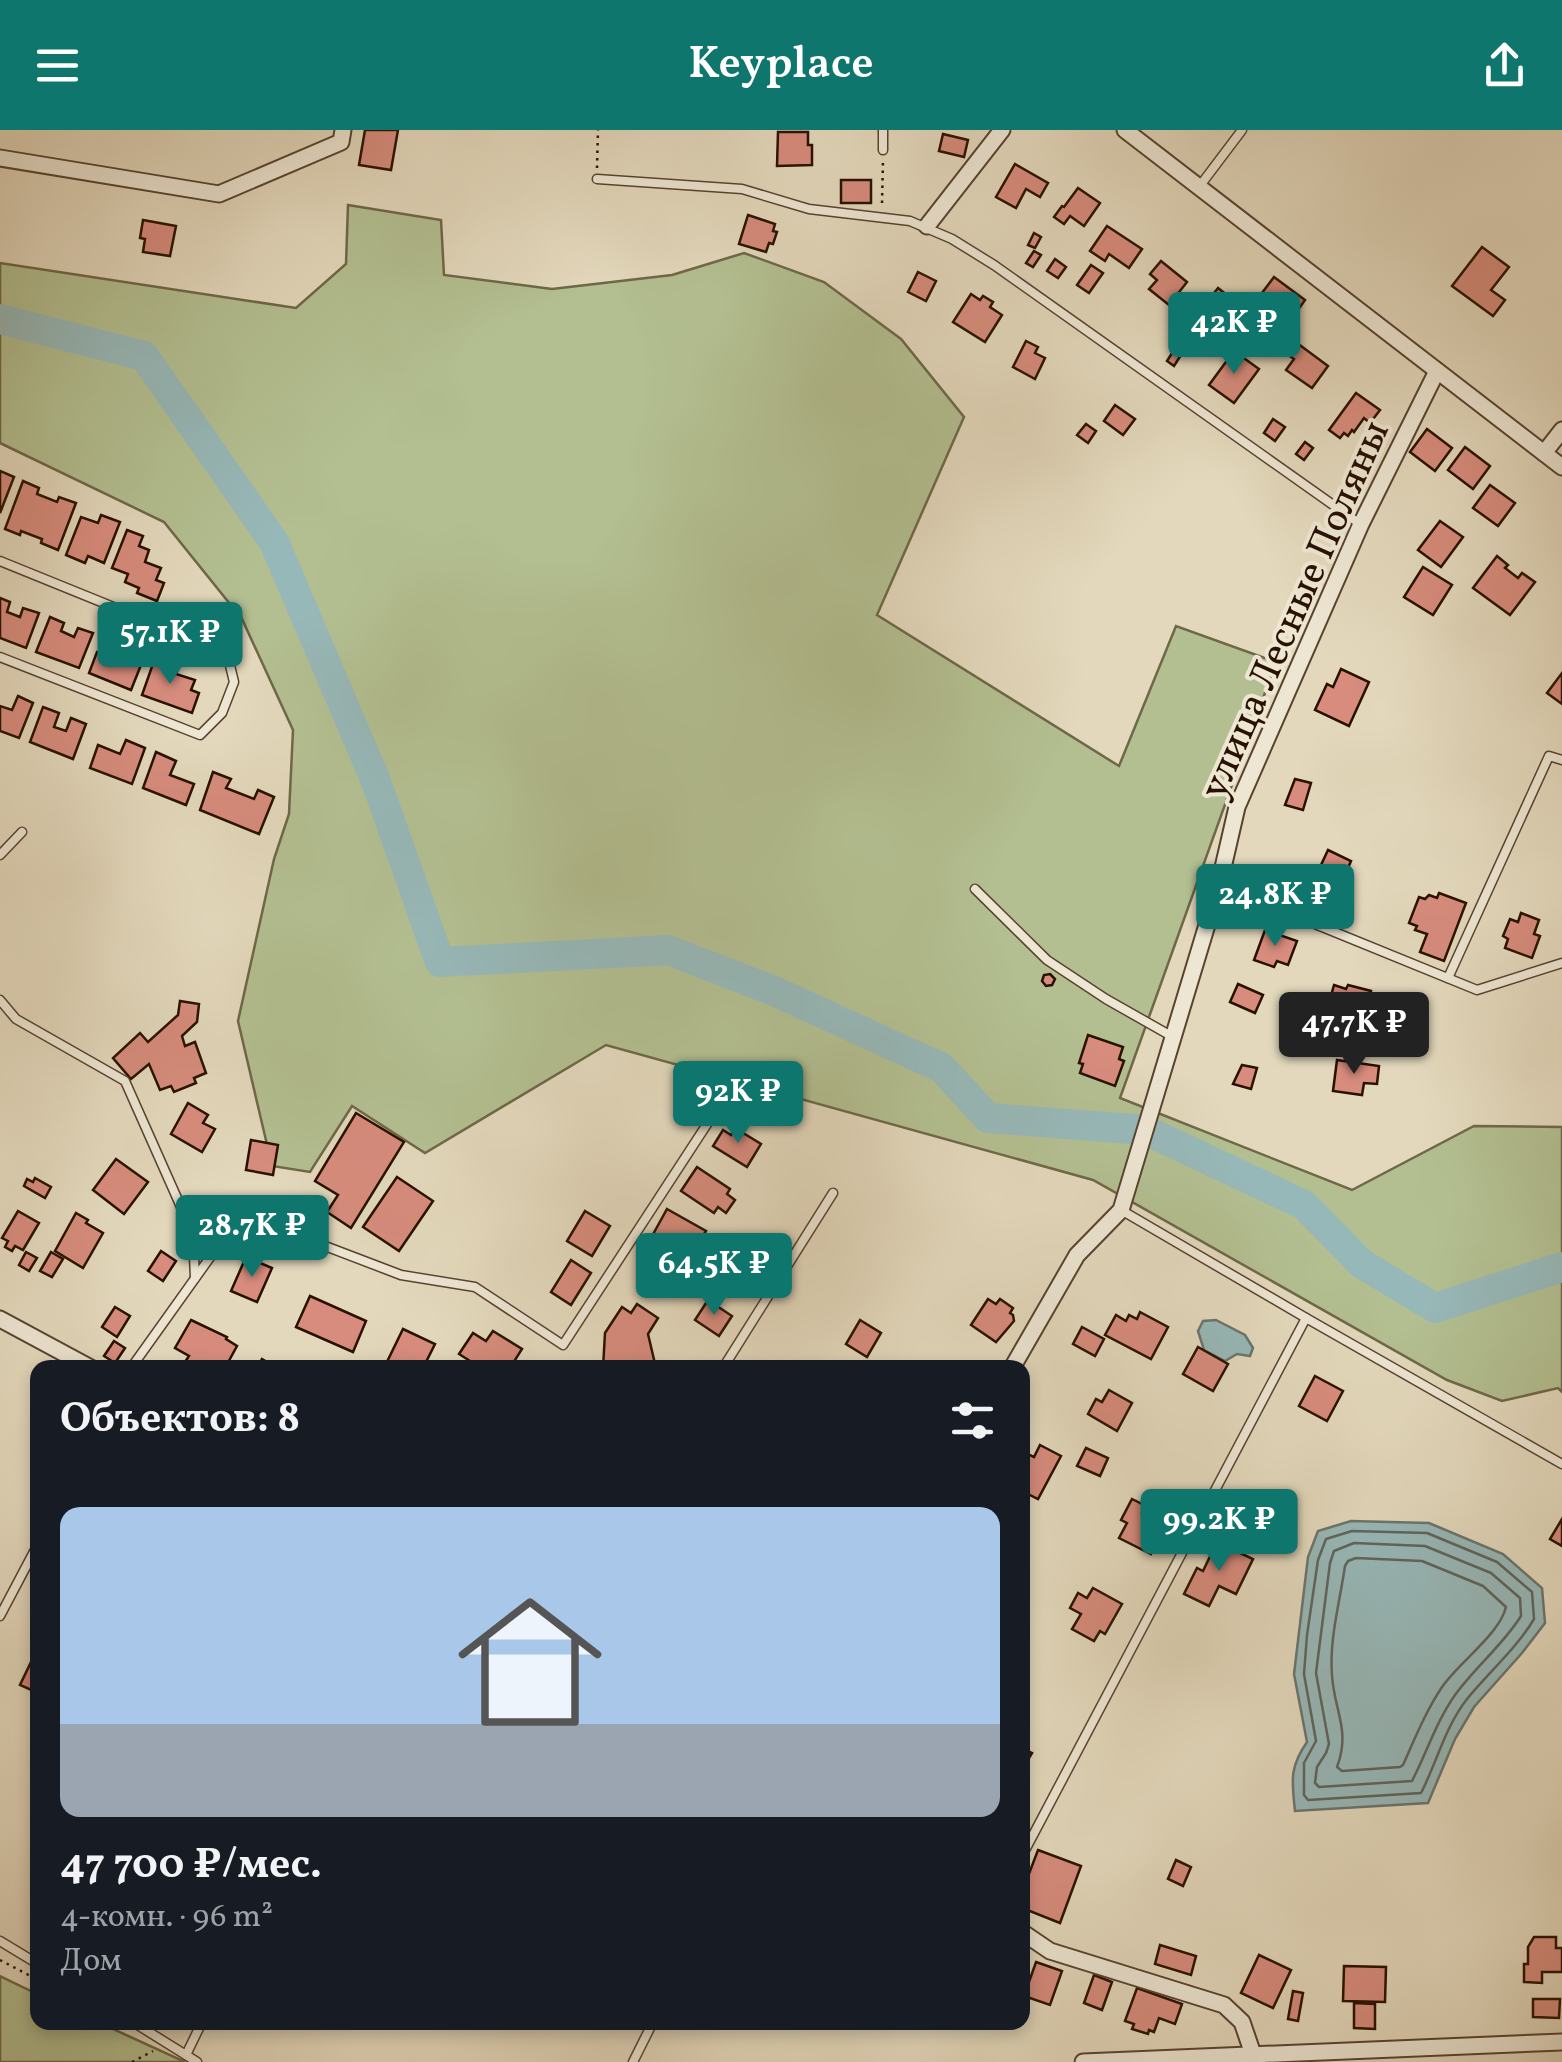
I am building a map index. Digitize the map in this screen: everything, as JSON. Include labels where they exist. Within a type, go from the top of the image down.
[{"type":"street","points":[[0,158],[219,194],[341,142],[343,130]]},
{"type":"street","points":[[927,226],[1002,130]]},
{"type":"street","points":[[1125,130],[1562,467]]},
{"type":"street","name":"улица Лесные Поляны","points":[[1017,1360],[1077,1255],[1121,1210],[1219,885],[1237,807],[1361,524],[1437,371]]},
{"type":"street","points":[[1544,454],[1562,430]]},
{"type":"street","points":[[0,1319],[77,1360]]},
{"type":"street","points":[[1030,1937],[1050,1951],[1224,2005],[1242,2022],[1255,2058]]},
{"type":"street","points":[[1084,2062],[1431,2055],[1562,2042]]},
{"type":"lane","points":[[883,130],[883,150]]},
{"type":"lane","points":[[1198,187],[1242,130]]},
{"type":"lane","points":[[597,180],[742,190],[809,209],[927,226],[994,265],[1361,524]]},
{"type":"lane","points":[[0,561],[227,653],[234,682],[222,714],[200,736],[0,657]]},
{"type":"lane","points":[[1448,978],[1549,756],[1562,760]]},
{"type":"lane","points":[[0,855],[22,832]]},
{"type":"lane","points":[[1219,885],[1477,990],[1562,963]]},
{"type":"lane","points":[[976,890],[1046,960],[1174,1037]]},
{"type":"lane","points":[[0,1000],[16,1019],[124,1081],[192,1234],[196,1278]]},
{"type":"lane","points":[[137,1360],[241,1214],[400,1275],[475,1286],[563,1345],[711,1118]]},
{"type":"lane","points":[[728,1360],[834,1194]]},
{"type":"lane","points":[[1121,1210],[1562,1464]]},
{"type":"lane","points":[[1030,1841],[1306,1318]]},
{"type":"lane","points":[[0,1616],[30,1559]]},
{"type":"lane","points":[[0,1941],[30,1959]]},
{"type":"lane","points":[[146,2030],[197,2062]]},
{"type":"lane","points":[[186,2055],[198,2030]]},
{"type":"lane","points":[[633,2062],[650,2030]]},
{"type":"path","points":[[597,180],[598,130]]},
{"type":"path","points":[[882,218],[883,150]]},
{"type":"path","points":[[0,1960],[30,1976]]},
{"type":"path","points":[[132,2062],[168,2044]]},
{"type":"green space","points":[[348,205],[441,220],[444,275],[552,289],[672,275],[744,253],[824,282],[901,339],[964,417],[877,615],[1119,766],[1176,626],[1276,662],[1120,1098],[1352,1190],[1474,1126],[1562,1127],[1562,1392],[1558,1388],[1502,1401],[1447,1380],[1093,1180],[606,1045],[425,1153],[352,1106],[310,1172],[272,1166],[238,1021],[274,859],[289,814],[293,730],[242,619],[164,522],[0,443],[0,263],[296,308],[346,264]]},
{"type":"green space","points":[[0,1976],[30,1991],[30,2030],[115,2030],[185,2062],[0,2062]]},
{"type":"water","points":[[1216,1320],[1245,1335],[1253,1348],[1250,1356],[1237,1354],[1225,1361],[1204,1350],[1198,1331],[1203,1321]]},
{"type":"water","points":[[1351,1521],[1429,1523],[1503,1554],[1542,1588],[1545,1623],[1474,1707],[1455,1739],[1428,1803],[1295,1811],[1293,1775],[1307,1742],[1294,1674],[1308,1557],[1318,1531]]},
{"type":"building","points":[[365,130],[398,130],[391,170],[359,165]]},
{"type":"building","points":[[778,132],[808,132],[812,165],[777,166]]},
{"type":"building","points":[[943,134],[968,140],[964,157],[939,151]]},
{"type":"building","points":[[1015,164],[1048,183],[1040,197],[1026,189],[1016,208],[996,197]]},
{"type":"building","points":[[841,180],[871,180],[871,203],[841,203]]},
{"type":"building","points":[[1078,188],[1100,203],[1084,226],[1070,216],[1064,224],[1054,217]]},
{"type":"building","points":[[748,215],[775,224],[773,231],[777,232],[766,252],[739,244]]},
{"type":"building","points":[[143,220],[176,226],[170,256],[143,252]]},
{"type":"building","points":[[1107,226],[1142,249],[1129,268],[1109,254],[1105,261],[1090,251]]},
{"type":"building","points":[[1034,233],[1041,237],[1035,248],[1028,245]]},
{"type":"building","points":[[1482,247],[1509,267],[1491,290],[1505,300],[1493,316],[1452,286]]},
{"type":"building","points":[[1034,251],[1041,255],[1033,267],[1026,263]]},
{"type":"building","points":[[1055,259],[1066,267],[1058,278],[1047,271]]},
{"type":"building","points":[[1161,261],[1187,282],[1169,305],[1149,289],[1157,280],[1150,274]]},
{"type":"building","points":[[1091,265],[1103,273],[1089,293],[1077,285]]},
{"type":"building","points":[[918,272],[936,281],[926,301],[908,292]]},
{"type":"building","points":[[1274,277],[1305,300],[1291,320],[1259,297]]},
{"type":"building","points":[[1218,288],[1237,303],[1212,335],[1193,320]]},
{"type":"building","points":[[971,294],[993,302],[990,307],[1002,315],[985,342],[953,322]]},
{"type":"building","points":[[1026,341],[1038,347],[1035,353],[1045,358],[1035,379],[1013,367]]},
{"type":"building","points":[[1297,343],[1328,366],[1312,388],[1286,370],[1294,359],[1288,355]]},
{"type":"building","points":[[1174,350],[1181,355],[1174,366],[1167,361]]},
{"type":"building","points":[[1234,351],[1259,369],[1234,403],[1209,385]]},
{"type":"building","points":[[1356,393],[1380,410],[1370,423],[1364,418],[1354,432],[1348,436],[1344,433],[1340,438],[1329,430]]},
{"type":"building","points":[[1115,405],[1135,419],[1123,435],[1104,421]]},
{"type":"building","points":[[1273,419],[1285,427],[1275,441],[1264,433]]},
{"type":"building","points":[[1086,424],[1096,431],[1088,443],[1077,435]]},
{"type":"building","points":[[1427,429],[1452,448],[1435,471],[1410,452]]},
{"type":"building","points":[[1305,442],[1313,448],[1304,460],[1296,454]]},
{"type":"building","points":[[1465,447],[1490,466],[1473,489],[1448,470]]},
{"type":"building","points":[[0,471],[14,477],[0,513]]},
{"type":"building","points":[[23,481],[39,488],[37,494],[57,502],[59,497],[76,503],[58,550],[41,543],[42,539],[5,529]]},
{"type":"building","points":[[1490,485],[1515,503],[1498,526],[1473,508]]},
{"type":"building","points":[[101,515],[120,522],[104,563],[88,556],[85,563],[66,555],[81,517],[98,523]]},
{"type":"building","points":[[1440,521],[1463,537],[1441,567],[1418,550]]},
{"type":"building","points":[[127,530],[143,536],[139,546],[149,550],[145,562],[161,568],[156,580],[164,583],[157,601],[137,593],[139,588],[125,582],[128,574],[112,568]]},
{"type":"building","points":[[1497,556],[1518,578],[1522,573],[1535,582],[1510,615],[1473,588]]},
{"type":"building","points":[[1423,567],[1452,585],[1433,615],[1404,597]]},
{"type":"building","points":[[0,598],[10,602],[7,612],[20,617],[23,608],[39,613],[26,648],[0,638]]},
{"type":"building","points":[[50,617],[64,623],[61,631],[74,637],[78,628],[93,633],[79,668],[36,652]]},
{"type":"building","points":[[124,647],[145,655],[131,690],[89,673],[97,652],[119,660]]},
{"type":"building","points":[[155,658],[179,667],[176,674],[195,680],[191,690],[199,693],[192,713],[142,695]]},
{"type":"building","points":[[1341,669],[1369,682],[1349,726],[1315,710],[1327,684],[1333,687]]},
{"type":"building","points":[[1562,673],[1562,704],[1547,693]]},
{"type":"building","points":[[18,696],[33,703],[19,738],[0,731],[0,706],[12,710]]},
{"type":"building","points":[[43,707],[59,713],[54,727],[66,731],[71,718],[86,724],[73,759],[30,742]]},
{"type":"building","points":[[126,740],[145,748],[132,784],[90,768],[98,745],[120,754]]},
{"type":"building","points":[[156,752],[176,761],[170,775],[194,784],[186,805],[143,788]]},
{"type":"building","points":[[213,772],[231,779],[226,788],[254,799],[258,790],[274,797],[259,834],[200,810]]},
{"type":"building","points":[[1295,779],[1311,783],[1303,810],[1285,805]]},
{"type":"building","points":[[1328,850],[1351,861],[1339,888],[1315,878]]},
{"type":"building","points":[[1439,893],[1466,903],[1444,961],[1420,952],[1427,934],[1409,923],[1419,897],[1437,898]]},
{"type":"building","points":[[1521,913],[1539,920],[1534,934],[1540,936],[1532,958],[1505,948],[1508,939],[1503,936],[1510,919],[1518,922]]},
{"type":"building","points":[[1265,930],[1297,941],[1288,965],[1277,961],[1274,967],[1254,960]]},
{"type":"building","points":[[1044,975],[1055,979],[1046,986],[1042,981]]},
{"type":"building","points":[[1238,984],[1263,995],[1255,1013],[1230,1002]]},
{"type":"building","points":[[1334,985],[1371,991],[1358,1035],[1343,1031],[1345,1023],[1325,1018]]},
{"type":"building","points":[[1383,995],[1415,1004],[1404,1044],[1384,1038],[1386,1033],[1374,1029]]},
{"type":"building","points":[[180,1001],[199,1004],[197,1022],[182,1036],[185,1046],[195,1042],[206,1073],[194,1078],[196,1083],[174,1092],[171,1086],[160,1090],[149,1064],[131,1079],[113,1058],[140,1033],[148,1042],[178,1015]]},
{"type":"building","points":[[1088,1035],[1123,1047],[1119,1059],[1124,1061],[1115,1086],[1080,1073],[1083,1064],[1079,1063]]},
{"type":"building","points":[[1337,1060],[1379,1066],[1377,1084],[1364,1083],[1362,1095],[1333,1091]]},
{"type":"building","points":[[1242,1065],[1257,1068],[1251,1089],[1233,1084]]},
{"type":"building","points":[[188,1103],[208,1115],[203,1123],[215,1129],[202,1152],[171,1134]]},
{"type":"building","points":[[356,1113],[404,1142],[351,1228],[327,1212],[338,1195],[315,1181]]},
{"type":"building","points":[[735,1128],[761,1144],[747,1167],[713,1146],[723,1130],[731,1135]]},
{"type":"building","points":[[251,1140],[278,1145],[273,1175],[246,1170]]},
{"type":"building","points":[[116,1159],[148,1182],[124,1214],[93,1190]]},
{"type":"building","points":[[697,1167],[730,1189],[727,1194],[735,1200],[726,1213],[718,1207],[714,1213],[681,1191]]},
{"type":"building","points":[[397,1177],[433,1201],[399,1251],[363,1227]]},
{"type":"building","points":[[35,1178],[51,1187],[45,1198],[24,1186],[27,1179],[33,1182]]},
{"type":"building","points":[[667,1209],[706,1231],[703,1236],[708,1240],[699,1257],[686,1258],[651,1238]]},
{"type":"building","points":[[18,1211],[39,1223],[23,1250],[15,1246],[12,1251],[5,1247],[8,1241],[2,1238]]},
{"type":"building","points":[[585,1211],[610,1226],[592,1256],[567,1241]]},
{"type":"building","points":[[76,1213],[103,1233],[83,1268],[55,1251]]},
{"type":"building","points":[[720,1248],[728,1253],[731,1248],[766,1270],[750,1296],[713,1273],[717,1268],[710,1264]]},
{"type":"building","points":[[161,1251],[176,1261],[163,1281],[148,1271]]},
{"type":"building","points":[[26,1252],[37,1258],[29,1271],[19,1265]]},
{"type":"building","points":[[51,1252],[63,1259],[52,1277],[40,1271]]},
{"type":"building","points":[[246,1257],[272,1268],[257,1302],[231,1291]]},
{"type":"building","points":[[571,1260],[591,1273],[571,1305],[551,1292]]},
{"type":"building","points":[[310,1296],[366,1321],[353,1352],[296,1327]]},
{"type":"building","points":[[988,1299],[996,1304],[1000,1299],[1013,1308],[1010,1313],[1014,1321],[996,1342],[971,1325]]},
{"type":"building","points":[[708,1300],[732,1316],[719,1336],[695,1320]]},
{"type":"building","points":[[637,1304],[658,1318],[648,1334],[654,1360],[603,1360],[605,1333],[622,1307],[631,1313]]},
{"type":"building","points":[[115,1307],[130,1316],[117,1337],[102,1327]]},
{"type":"building","points":[[1140,1312],[1168,1327],[1151,1359],[1105,1335],[1116,1315],[1126,1321],[1129,1315],[1137,1319]]},
{"type":"building","points":[[191,1320],[237,1346],[229,1360],[186,1360],[189,1356],[175,1348]]},
{"type":"building","points":[[860,1320],[881,1333],[867,1357],[846,1344]]},
{"type":"building","points":[[1082,1327],[1104,1339],[1095,1356],[1073,1344]]},
{"type":"building","points":[[403,1329],[435,1344],[427,1360],[388,1360]]},
{"type":"building","points":[[493,1331],[522,1349],[515,1360],[468,1360],[459,1354],[473,1333],[486,1341]]},
{"type":"building","points":[[114,1341],[125,1348],[117,1360],[104,1356]]},
{"type":"building","points":[[1198,1347],[1228,1364],[1213,1391],[1183,1374]]},
{"type":"building","points":[[1315,1376],[1343,1391],[1327,1421],[1299,1406]]},
{"type":"building","points":[[1109,1390],[1132,1403],[1117,1431],[1088,1414],[1096,1399],[1102,1402]]},
{"type":"building","points":[[1040,1445],[1061,1456],[1038,1499],[1030,1495],[1030,1455],[1034,1457]]},
{"type":"building","points":[[1086,1448],[1108,1458],[1100,1476],[1077,1466]]},
{"type":"building","points":[[1132,1499],[1146,1506],[1142,1513],[1156,1520],[1158,1515],[1168,1520],[1151,1554],[1119,1538],[1127,1523],[1121,1520]]},
{"type":"building","points":[[1562,1519],[1562,1546],[1550,1539]]},
{"type":"building","points":[[1217,1542],[1253,1559],[1236,1594],[1219,1586],[1209,1606],[1184,1594],[1197,1568],[1203,1571]]},
{"type":"building","points":[[1093,1588],[1122,1604],[1105,1634],[1100,1631],[1094,1641],[1072,1629],[1081,1614],[1070,1608],[1078,1593],[1087,1598]]},
{"type":"building","points":[[30,1664],[30,1689],[20,1685]]},
{"type":"building","points":[[1038,1850],[1081,1866],[1060,1923],[1030,1911],[1030,1871]]},
{"type":"building","points":[[1176,1860],[1191,1867],[1183,1886],[1168,1879]]},
{"type":"building","points":[[1534,1937],[1556,1937],[1556,1948],[1562,1948],[1562,1972],[1542,1972],[1542,1983],[1524,1982],[1524,1964],[1528,1964],[1528,1947]]},
{"type":"building","points":[[1160,1945],[1196,1956],[1191,1975],[1155,1964]]},
{"type":"building","points":[[1259,1955],[1291,1970],[1273,2008],[1241,1993]]},
{"type":"building","points":[[1036,1962],[1062,1971],[1050,2005],[1030,1998],[1030,1979]]},
{"type":"building","points":[[1344,1966],[1386,1967],[1385,2002],[1343,2001]]},
{"type":"building","points":[[1094,1975],[1112,1982],[1102,2010],[1084,2003]]},
{"type":"building","points":[[1137,1988],[1182,2004],[1175,2024],[1159,2018],[1154,2032],[1132,2029],[1134,2024],[1125,2021]]},
{"type":"building","points":[[1293,1991],[1303,1993],[1298,2021],[1288,2019]]},
{"type":"building","points":[[1533,1999],[1560,1999],[1559,2018],[1533,2017]]},
{"type":"building","points":[[1354,2003],[1375,2004],[1375,2029],[1354,2028]]},
{"type":"waterway","points":[[0,319],[144,356],[274,542],[375,779],[440,962],[668,950],[774,991],[942,1068],[988,1118],[1145,1130],[1304,1205],[1362,1264],[1435,1308],[1562,1267]]}]
